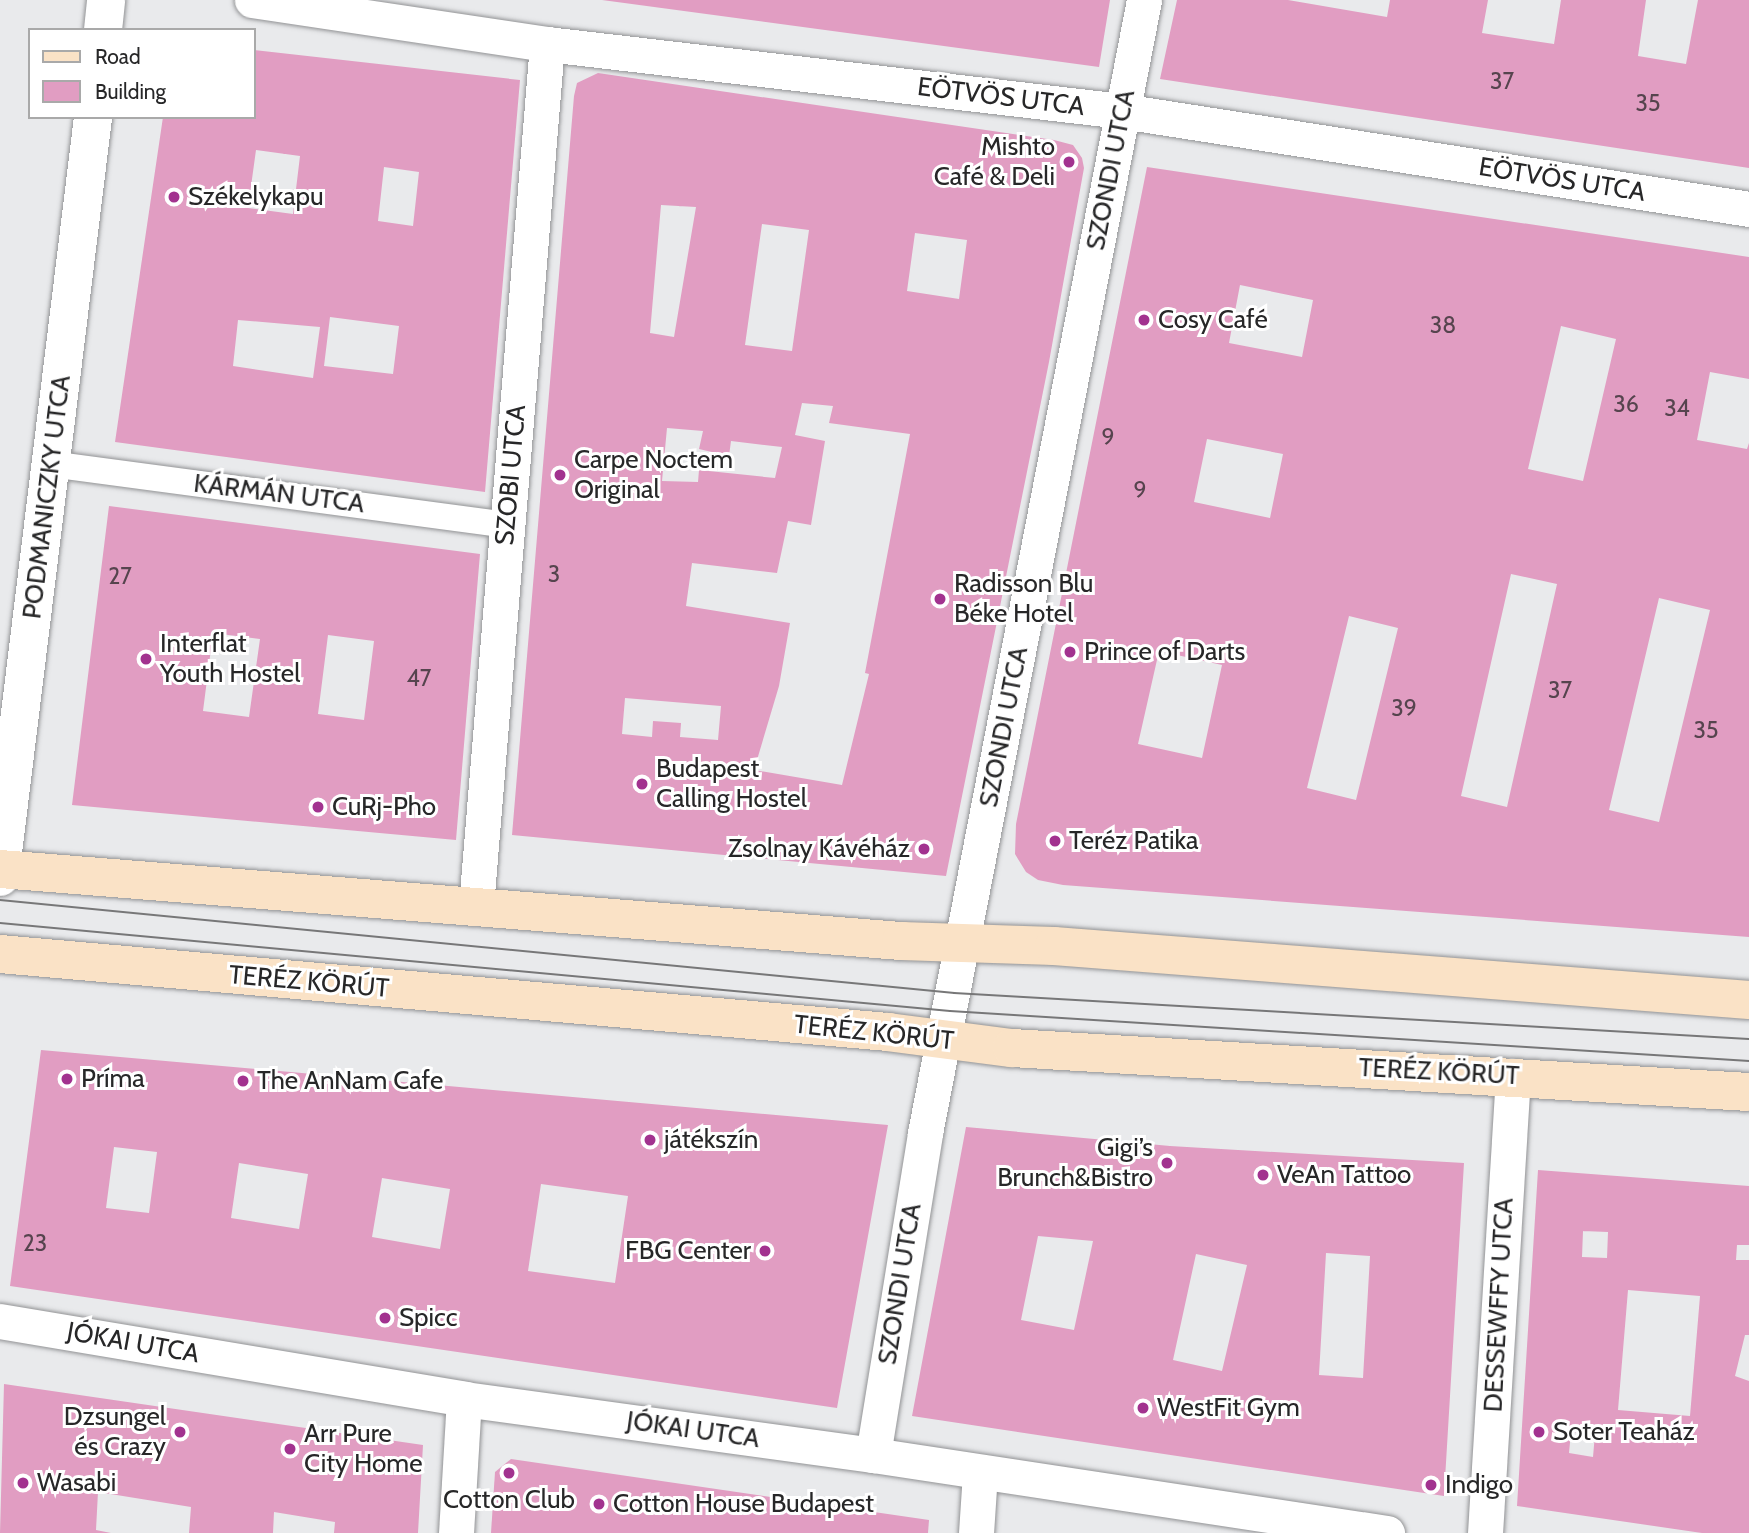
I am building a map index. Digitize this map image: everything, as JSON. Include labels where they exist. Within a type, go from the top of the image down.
[{"type":"main road","points":[[1,872],[963,943],[1352,967],[1749,1000]]},
{"type":"main road","name":"TERÉZ KÖRÚT","points":[[0,954],[1012,1048],[1749,1092]]},
{"type":"street","points":[[103,28],[106,0]]},
{"type":"street","name":"EÖTVÖS UTCA","points":[[251,0],[547,44],[1122,110],[1749,209]]},
{"type":"street","name":"SZONDI UTCA","points":[[873,1455],[944,1040],[1144,0]]},
{"type":"street","name":"SZOBI UTCA","points":[[476,906],[547,44]]},
{"type":"street","name":"PODMANICZKY UTCA","points":[[1,872],[93,119]]},
{"type":"street","name":"KÁRMÁN UTCA","points":[[51,464],[507,524]]},
{"type":"street","name":"DESSEWFFY UTCA","points":[[1485,1533],[1513,1076]]},
{"type":"street","name":"JÓKAI UTCA","points":[[0,1321],[464,1399],[873,1455],[1387,1533]]},
{"type":"street","points":[[456,1533],[464,1399]]},
{"type":"street","points":[[976,1533],[980,1472]]},
{"type":"building","points":[[602,0],[1110,0],[1099,67]]},
{"type":"building","points":[[1177,0],[1288,0],[1387,17],[1390,0],[1488,0],[1482,33],[1554,44],[1561,0],[1646,0],[1638,56],[1686,64],[1698,0],[1749,0],[1749,168],[1160,79]]},
{"type":"building","points":[[256,50],[520,80],[485,492],[115,442],[163,119],[256,119]],"holes":[[[256,150],[300,156],[293,214],[248,208]],[[384,167],[419,172],[413,226],[378,221]],[[330,317],[399,326],[393,374],[324,366]],[[238,320],[320,327],[313,378],[233,366]]]},
{"type":"building","points":[[598,73],[1054,140],[1073,145],[1082,158],[1084,168],[1049,362],[946,876],[512,835],[577,83]],"holes":[[[661,205],[696,207],[674,337],[650,333]],[[762,224],[809,230],[792,351],[745,345]],[[915,233],[967,240],[959,299],[907,291]],[[802,403],[833,406],[829,423],[910,434],[865,673],[869,674],[842,785],[754,770],[779,686],[790,623],[686,606],[692,563],[777,573],[788,521],[811,525],[825,441],[795,435]],[[667,428],[703,431],[699,449],[729,456],[731,441],[782,447],[775,478],[699,470],[698,482],[662,481]],[[625,698],[721,706],[718,740],[680,737],[681,723],[653,721],[652,737],[622,734]]]},
{"type":"building","points":[[1147,167],[1749,257],[1749,379],[1710,372],[1697,440],[1747,449],[1749,443],[1749,937],[1063,885],[1038,880],[1026,872],[1015,854],[1016,824]],"holes":[[[1240,285],[1313,300],[1302,357],[1229,343]],[[1561,326],[1616,339],[1583,481],[1528,469]],[[1207,439],[1283,454],[1270,518],[1194,502]],[[1511,574],[1557,584],[1507,807],[1461,796]],[[1659,598],[1710,610],[1659,822],[1609,810]],[[1349,616],[1398,628],[1356,800],[1307,788]],[[1159,651],[1222,665],[1202,758],[1138,744]]]},
{"type":"building","points":[[109,506],[480,554],[456,840],[72,805]],"holes":[[[213,633],[260,639],[249,717],[203,711]],[[328,635],[374,641],[364,720],[318,714]]]},
{"type":"building","points":[[41,1050],[888,1125],[837,1408],[10,1286]],"holes":[[[114,1147],[157,1152],[149,1213],[106,1208]],[[239,1163],[308,1174],[299,1229],[231,1218]],[[382,1178],[450,1189],[440,1249],[372,1237]],[[541,1184],[628,1196],[615,1283],[528,1271]]]},
{"type":"building","points":[[966,1127],[1170,1146],[1464,1163],[1444,1496],[912,1416]],"holes":[[[1038,1236],[1093,1241],[1074,1330],[1021,1320]],[[1326,1253],[1370,1256],[1363,1378],[1319,1375]],[[1196,1254],[1247,1265],[1222,1371],[1173,1360]]]},
{"type":"building","points":[[1538,1170],[1749,1186],[1749,1245],[1737,1245],[1736,1260],[1749,1260],[1749,1335],[1745,1335],[1735,1376],[1749,1381],[1749,1533],[1702,1533],[1517,1506]],"holes":[[[1583,1231],[1608,1232],[1607,1258],[1582,1257]],[[1628,1290],[1700,1296],[1690,1416],[1618,1410]],[[1571,1432],[1595,1434],[1593,1457],[1569,1453]]]},
{"type":"building","points":[[4,1384],[423,1445],[418,1533],[334,1533],[335,1522],[274,1512],[273,1533],[189,1533],[191,1507],[98,1492],[96,1530],[111,1533],[0,1533]]},
{"type":"building","points":[[511,1459],[929,1520],[928,1533],[491,1533],[495,1472]]},
{"type":"tram line","points":[[0,900],[954,993],[1749,1039]]},
{"type":"tram line","points":[[0,923],[950,1011],[1749,1061]]},
{"type":"place","name":"Mishto Café & Deli","points":[[1069,162]]},
{"type":"place","name":"Székelykapu","points":[[174,197]]},
{"type":"place","name":"Cosy Café","points":[[1144,320]]},
{"type":"place","name":"Carpe Noctem Original","points":[[560,475]]},
{"type":"place","name":"Radisson Blu Béke Hotel","points":[[940,599]]},
{"type":"place","name":"Prince of Darts","points":[[1070,652]]},
{"type":"place","name":"Interflat Youth Hostel","points":[[146,659]]},
{"type":"place","name":"Budapest Calling Hostel","points":[[642,784]]},
{"type":"place","name":"CuRj-Pho","points":[[318,807]]},
{"type":"place","name":"Teréz Patika","points":[[1055,841]]},
{"type":"place","name":"Zsolnay Kávéház","points":[[924,849]]},
{"type":"place","name":"Príma","points":[[67,1079]]},
{"type":"place","name":"The AnNam Cafe","points":[[243,1081]]},
{"type":"place","name":"játékszín","points":[[650,1140]]},
{"type":"place","name":"Gigi’s Brunch&Bistro","points":[[1167,1163]]},
{"type":"place","name":"VeAn Tattoo","points":[[1263,1175]]},
{"type":"place","name":"FBG Center","points":[[765,1251]]},
{"type":"place","name":"Spicc","points":[[385,1318]]},
{"type":"place","name":"WestFit Gym","points":[[1143,1408]]},
{"type":"place","name":"Dzsungel és Crazy","points":[[180,1432]]},
{"type":"place","name":"Soter Teaház","points":[[1539,1432]]},
{"type":"place","name":"Arr Pure City Home","points":[[290,1449]]},
{"type":"place","name":"Cotton Club","points":[[509,1473]]},
{"type":"place","name":"Wasabi","points":[[23,1483]]},
{"type":"place","name":"Indigo","points":[[1431,1485]]},
{"type":"place","name":"Cotton House Budapest","points":[[599,1504]]}]
